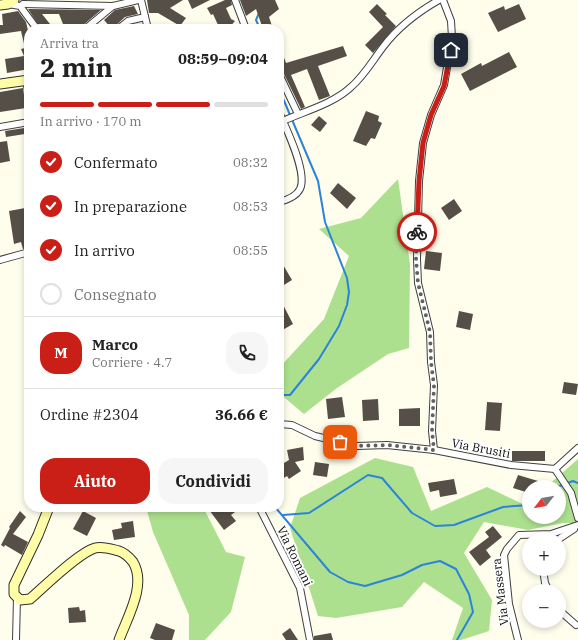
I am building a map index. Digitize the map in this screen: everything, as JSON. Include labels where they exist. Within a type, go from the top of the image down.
[{"type":"street","points":[[109,0],[113,6]]},
{"type":"street","points":[[7,3],[20,6],[113,6],[139,0],[147,24]]},
{"type":"street","points":[[235,0],[244,24]]},
{"type":"street","points":[[284,121],[334,98],[350,88],[359,80],[384,45],[399,29],[416,15],[439,0]]},
{"type":"street","points":[[434,450],[432,431],[434,386],[431,362],[430,332],[418,283],[416,259],[419,181],[423,143],[431,115],[444,86],[452,38],[451,21],[443,0]]},
{"type":"street","points":[[23,5],[34,24]]},
{"type":"street","points":[[91,24],[113,6]]},
{"type":"street","points":[[124,24],[128,21],[145,17]]},
{"type":"street","points":[[0,84],[24,81]]},
{"type":"street","points":[[284,85],[298,114]]},
{"type":"street","points":[[0,127],[24,123]]},
{"type":"street","points":[[284,123],[296,152],[302,181],[299,190],[293,196],[284,200]]},
{"type":"street","points":[[0,260],[24,253]]},
{"type":"street","name":"Via Brusiti","points":[[284,424],[292,425],[315,436],[357,446],[387,445],[434,450],[511,465],[555,469]]},
{"type":"street","points":[[578,448],[555,469],[571,493],[578,518]]},
{"type":"street","points":[[47,512],[38,535],[14,585],[14,594],[20,600],[30,599],[77,559],[94,548],[105,547],[124,552],[136,568],[138,590],[119,640]]},
{"type":"street","name":"Via Romani","points":[[262,512],[300,588],[310,640]]},
{"type":"street","points":[[566,534],[578,526]]},
{"type":"street","name":"Via Massera","points":[[518,640],[509,604],[504,556],[507,548],[519,535],[551,534],[578,526]]},
{"type":"street","points":[[16,640],[17,597]]},
{"type":"street","points":[[566,616],[576,625]]},
{"type":"green space","points":[[398,179],[410,264],[409,348],[388,354],[337,388],[304,414],[284,397],[284,363],[324,319],[349,256],[319,229],[361,218]]},
{"type":"green space","points":[[375,458],[413,467],[431,511],[487,487],[522,504],[522,524],[558,524],[528,530],[484,522],[464,553],[492,600],[489,631],[461,640],[452,640],[463,608],[424,582],[402,607],[336,618],[318,616],[290,528],[300,498]]},
{"type":"green space","points":[[578,459],[578,523],[566,523],[566,480],[554,480]]},
{"type":"green space","points":[[147,512],[206,512],[226,552],[245,557],[231,612],[205,640],[189,640],[189,615],[153,532]]},
{"type":"shaded area","points":[[141,20],[142,24],[128,24]]},
{"type":"building","points":[[147,0],[183,0],[170,8],[186,18],[182,24],[177,24],[158,13],[149,13]]},
{"type":"building","points":[[188,0],[210,0],[192,9]]},
{"type":"building","points":[[225,0],[231,0],[232,5],[226,8],[231,19],[235,21],[232,24],[218,24],[213,14],[211,15],[207,8]]},
{"type":"building","points":[[240,0],[275,0],[279,9],[269,17],[271,24],[261,24],[256,9],[246,16]]},
{"type":"building","points":[[377,4],[396,26],[373,53],[365,45],[383,27],[369,12]]},
{"type":"building","points":[[519,4],[526,19],[498,32],[488,13],[504,6],[505,10]]},
{"type":"building","points":[[134,6],[138,14],[125,17],[117,24],[108,24],[104,20],[115,10]]},
{"type":"building","points":[[28,9],[101,10],[84,24],[63,24],[59,14],[42,14],[50,24],[38,24]]},
{"type":"building","points":[[18,11],[26,24],[24,24],[24,44],[21,31],[0,34],[0,25],[3,25],[2,14]]},
{"type":"building","points":[[343,46],[347,56],[318,66],[330,96],[319,100],[307,69],[291,75],[305,107],[301,109],[284,74],[284,58],[286,63]]},
{"type":"building","points":[[24,48],[24,56],[21,49]]},
{"type":"building","points":[[509,52],[517,67],[470,91],[461,74],[481,63],[482,66]]},
{"type":"building","points":[[24,56],[24,70],[7,73],[5,59]]},
{"type":"building","points":[[23,88],[24,108],[0,112],[0,92]]},
{"type":"building","points":[[366,111],[379,116],[378,121],[382,123],[375,139],[371,138],[366,146],[353,141]]},
{"type":"building","points":[[319,116],[327,123],[320,132],[311,125]]},
{"type":"building","points":[[24,128],[24,134],[6,137],[5,131]]},
{"type":"building","points":[[7,141],[10,161],[0,163],[0,142]]},
{"type":"building","points":[[338,183],[356,198],[347,209],[330,193]]},
{"type":"building","points":[[454,199],[462,211],[449,220],[441,208]]},
{"type":"building","points":[[24,208],[24,249],[21,242],[14,244],[9,211]]},
{"type":"building","points":[[426,251],[442,253],[440,271],[424,269]]},
{"type":"building","points":[[284,266],[292,280],[284,285]]},
{"type":"building","points":[[284,307],[293,324],[284,329]]},
{"type":"building","points":[[459,311],[473,314],[470,330],[456,327]]},
{"type":"building","points":[[564,382],[578,384],[576,395],[562,393]]},
{"type":"building","points":[[342,397],[345,417],[328,419],[326,399]]},
{"type":"building","points":[[378,399],[379,420],[363,421],[362,400]]},
{"type":"building","points":[[487,402],[502,403],[500,431],[485,430]]},
{"type":"building","points":[[420,408],[420,426],[399,426],[399,409]]},
{"type":"building","points":[[303,447],[304,460],[295,462],[301,471],[289,479],[287,476],[284,478],[284,463],[289,460],[287,450]]},
{"type":"building","points":[[512,451],[545,451],[545,461],[512,461]]},
{"type":"building","points":[[315,462],[329,464],[327,477],[313,475]]},
{"type":"building","points":[[518,475],[535,480],[522,480],[522,491],[513,488]]},
{"type":"building","points":[[454,479],[457,494],[440,497],[439,490],[430,492],[428,483]]},
{"type":"building","points":[[20,511],[26,517],[13,534],[28,542],[22,555],[5,545],[4,547],[1,545],[10,528],[9,527]]},
{"type":"building","points":[[82,512],[96,518],[87,536],[73,529]]},
{"type":"building","points":[[211,512],[235,512],[231,515],[236,521],[224,530]]},
{"type":"building","points":[[133,521],[135,537],[114,540],[112,530],[122,528],[121,523]]},
{"type":"building","points":[[493,526],[502,537],[486,550],[491,557],[480,566],[469,552],[489,537],[485,532]]},
{"type":"building","points":[[79,607],[80,611],[85,610],[86,622],[69,623],[68,608]]},
{"type":"building","points":[[156,623],[175,630],[172,640],[155,640],[150,638]]},
{"type":"building","points":[[290,628],[298,640],[286,640],[282,634]]},
{"type":"building","points":[[331,633],[333,640],[314,640],[314,636]]},
{"type":"waterway","points":[[258,24],[256,20],[259,13]]},
{"type":"waterway","points":[[284,101],[318,181],[325,222],[347,278],[349,292],[347,305],[339,326],[319,359],[290,395],[284,395]]},
{"type":"waterway","points":[[283,515],[309,513],[368,475],[382,478],[412,513],[435,526],[454,525],[503,507],[522,506]]},
{"type":"waterway","points":[[566,484],[573,481],[578,483]]},
{"type":"waterway","points":[[279,512],[330,572],[348,582],[365,586],[402,575],[422,565],[440,561],[456,569],[469,594],[473,612],[457,640]]},
{"type":"way so far","points":[[340,442],[357,446],[387,445],[434,450],[432,431],[434,386],[431,362],[430,332],[418,283],[416,259],[417,232]]},
{"type":"route","points":[[417,232],[419,181],[423,143],[431,115],[444,86],[451,50]]}]
